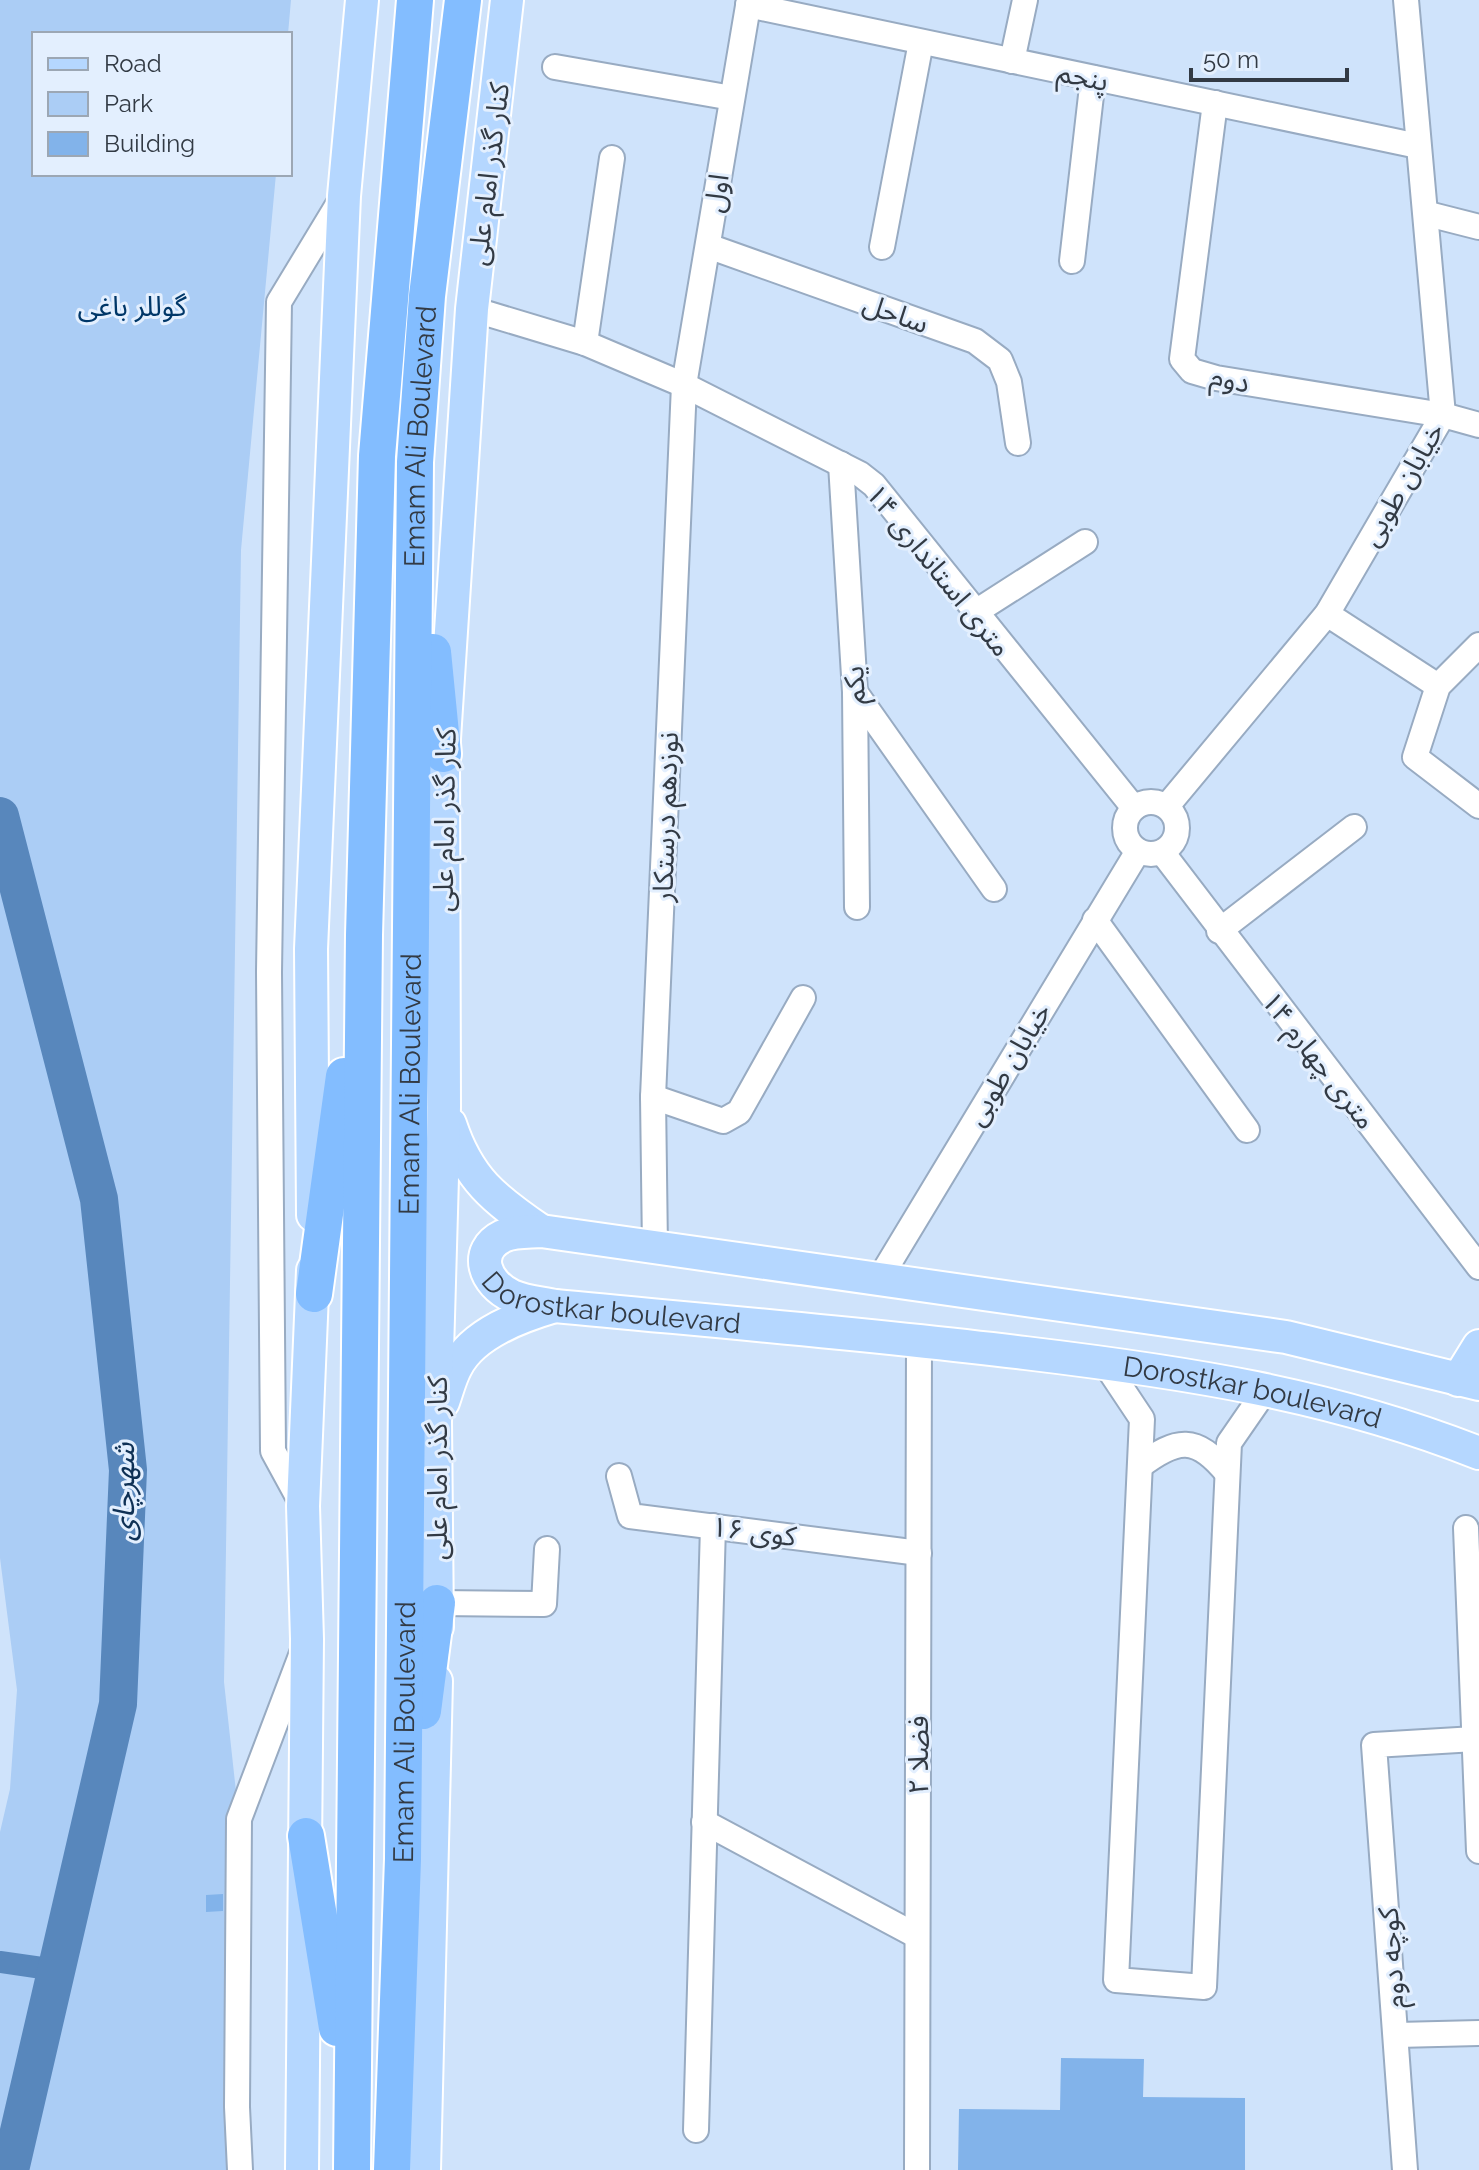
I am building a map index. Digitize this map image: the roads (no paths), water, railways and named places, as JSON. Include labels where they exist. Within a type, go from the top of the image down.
[{"type":"highway","name":"Emam Ali Boulevard","points":[[352,2170],[364,935],[377,456],[415,0]]},
{"type":"highway","name":"Emam Ali Boulevard","points":[[392,2170],[403,1859],[415,462],[427,296],[463,0]]},
{"type":"highway","points":[[415,462],[443,754]]},
{"type":"highway","points":[[314,1294],[364,935]]},
{"type":"highway","points":[[403,1859],[437,1603]]},
{"type":"highway","points":[[306,1836],[353,2127]]},
{"type":"main road","points":[[302,2170],[307,1639],[303,1506],[314,1294],[311,949],[344,196],[362,0]]},
{"type":"main road","name":"کنار گذر امام علی","points":[[424,2170],[437,1603],[435,1422],[444,1107],[443,754],[472,309],[507,0]]},
{"type":"main road","points":[[444,1107],[461,1158],[497,1202],[541,1231]]},
{"type":"main road","name":"Dorostkar boulevard","points":[[1469,1382],[1286,1337],[541,1231],[507,1234],[487,1248],[484,1259],[488,1277],[505,1292],[555,1306],[919,1340],[1104,1362],[1267,1388],[1428,1433],[1479,1453]]},
{"type":"main road","points":[[435,1422],[457,1364],[475,1345],[520,1317],[555,1306]]},
{"type":"main road","points":[[1469,1382],[1479,1346]]},
{"type":"street","points":[[1012,61],[1025,0]]},
{"type":"street","name":"خیابان طوبی","points":[[1167,806],[1327,614],[1443,415],[1428,214],[1418,146],[1406,0]]},
{"type":"street","name":"پنجم","points":[[748,3],[1418,146]]},
{"type":"street","name":"اول","points":[[684,385],[748,3]]},
{"type":"street","points":[[882,247],[921,42]]},
{"type":"street","points":[[555,67],[732,98]]},
{"type":"street","points":[[1072,261],[1093,78]]},
{"type":"street","name":"دوم","points":[[1215,103],[1182,359],[1192,371],[1216,378],[1443,415]]},
{"type":"street","points":[[585,343],[612,158]]},
{"type":"street","points":[[303,1506],[273,1451],[269,972],[279,302],[344,196]]},
{"type":"street","points":[[1428,214],[1479,227]]},
{"type":"street","name":"ساحل","points":[[708,246],[975,341],[1000,360],[1009,382],[1018,443]]},
{"type":"street","name":"۱۴ متری استانداری","points":[[472,309],[585,343],[684,385],[841,464],[874,485],[1134,808]]},
{"type":"street","name":"نوزدهم درستکار","points":[[655,1249],[653,1097],[684,385]]},
{"type":"street","points":[[1443,415],[1479,425]]},
{"type":"street","name":"یکم","points":[[841,464],[855,692],[857,907]]},
{"type":"street","points":[[974,613],[1085,542]]},
{"type":"street","points":[[1327,614],[1438,686]]},
{"type":"street","points":[[1479,645],[1438,686],[1415,757],[1479,806]]},
{"type":"street","points":[[855,692],[994,889]]},
{"type":"street","points":[[1156,801],[1167,806],[1176,817],[1178,831],[1173,844],[1150,852],[1129,842],[1125,831],[1127,818],[1134,808],[1156,801]]},
{"type":"street","points":[[1219,931],[1354,827]]},
{"type":"street","name":"خیابان طوبی","points":[[880,1278],[1095,920],[1150,852]]},
{"type":"street","name":"۱۴ متری چهارم","points":[[1150,852],[1219,931],[1479,1267]]},
{"type":"street","points":[[1095,920],[1247,1130]]},
{"type":"street","points":[[653,1097],[723,1121],[739,1112],[803,998]]},
{"type":"street","name":"فضلا ۲","points":[[917,2170],[919,1340]]},
{"type":"street","points":[[1104,1362],[1142,1419],[1116,1980],[1204,1987],[1229,1443],[1267,1388]]},
{"type":"street","points":[[1140,1466],[1165,1447],[1187,1443],[1210,1452],[1227,1473]]},
{"type":"street","name":"کوی ۱۶","points":[[619,1476],[630,1516],[919,1553]]},
{"type":"street","points":[[696,2130],[713,1526]]},
{"type":"street","points":[[1466,1528],[1479,1851]]},
{"type":"street","points":[[437,1603],[544,1604],[547,1549]]},
{"type":"street","points":[[240,2170],[237,2107],[239,1819],[307,1639]]},
{"type":"street","name":"کوچه دوم","points":[[1405,2170],[1374,1745],[1475,1739]]},
{"type":"street","points":[[704,1822],[917,1936]]},
{"type":"street","points":[[1397,2035],[1479,2033]]},
{"type":"waterway","name":"شهرچای","points":[[0,816],[99,1199],[128,1470],[118,1704],[10,2170]]},
{"type":"waterway","points":[[0,1962],[56,1970]]},
{"type":"park label","name":"گوللر باغی","points":[[132,306]]}]
